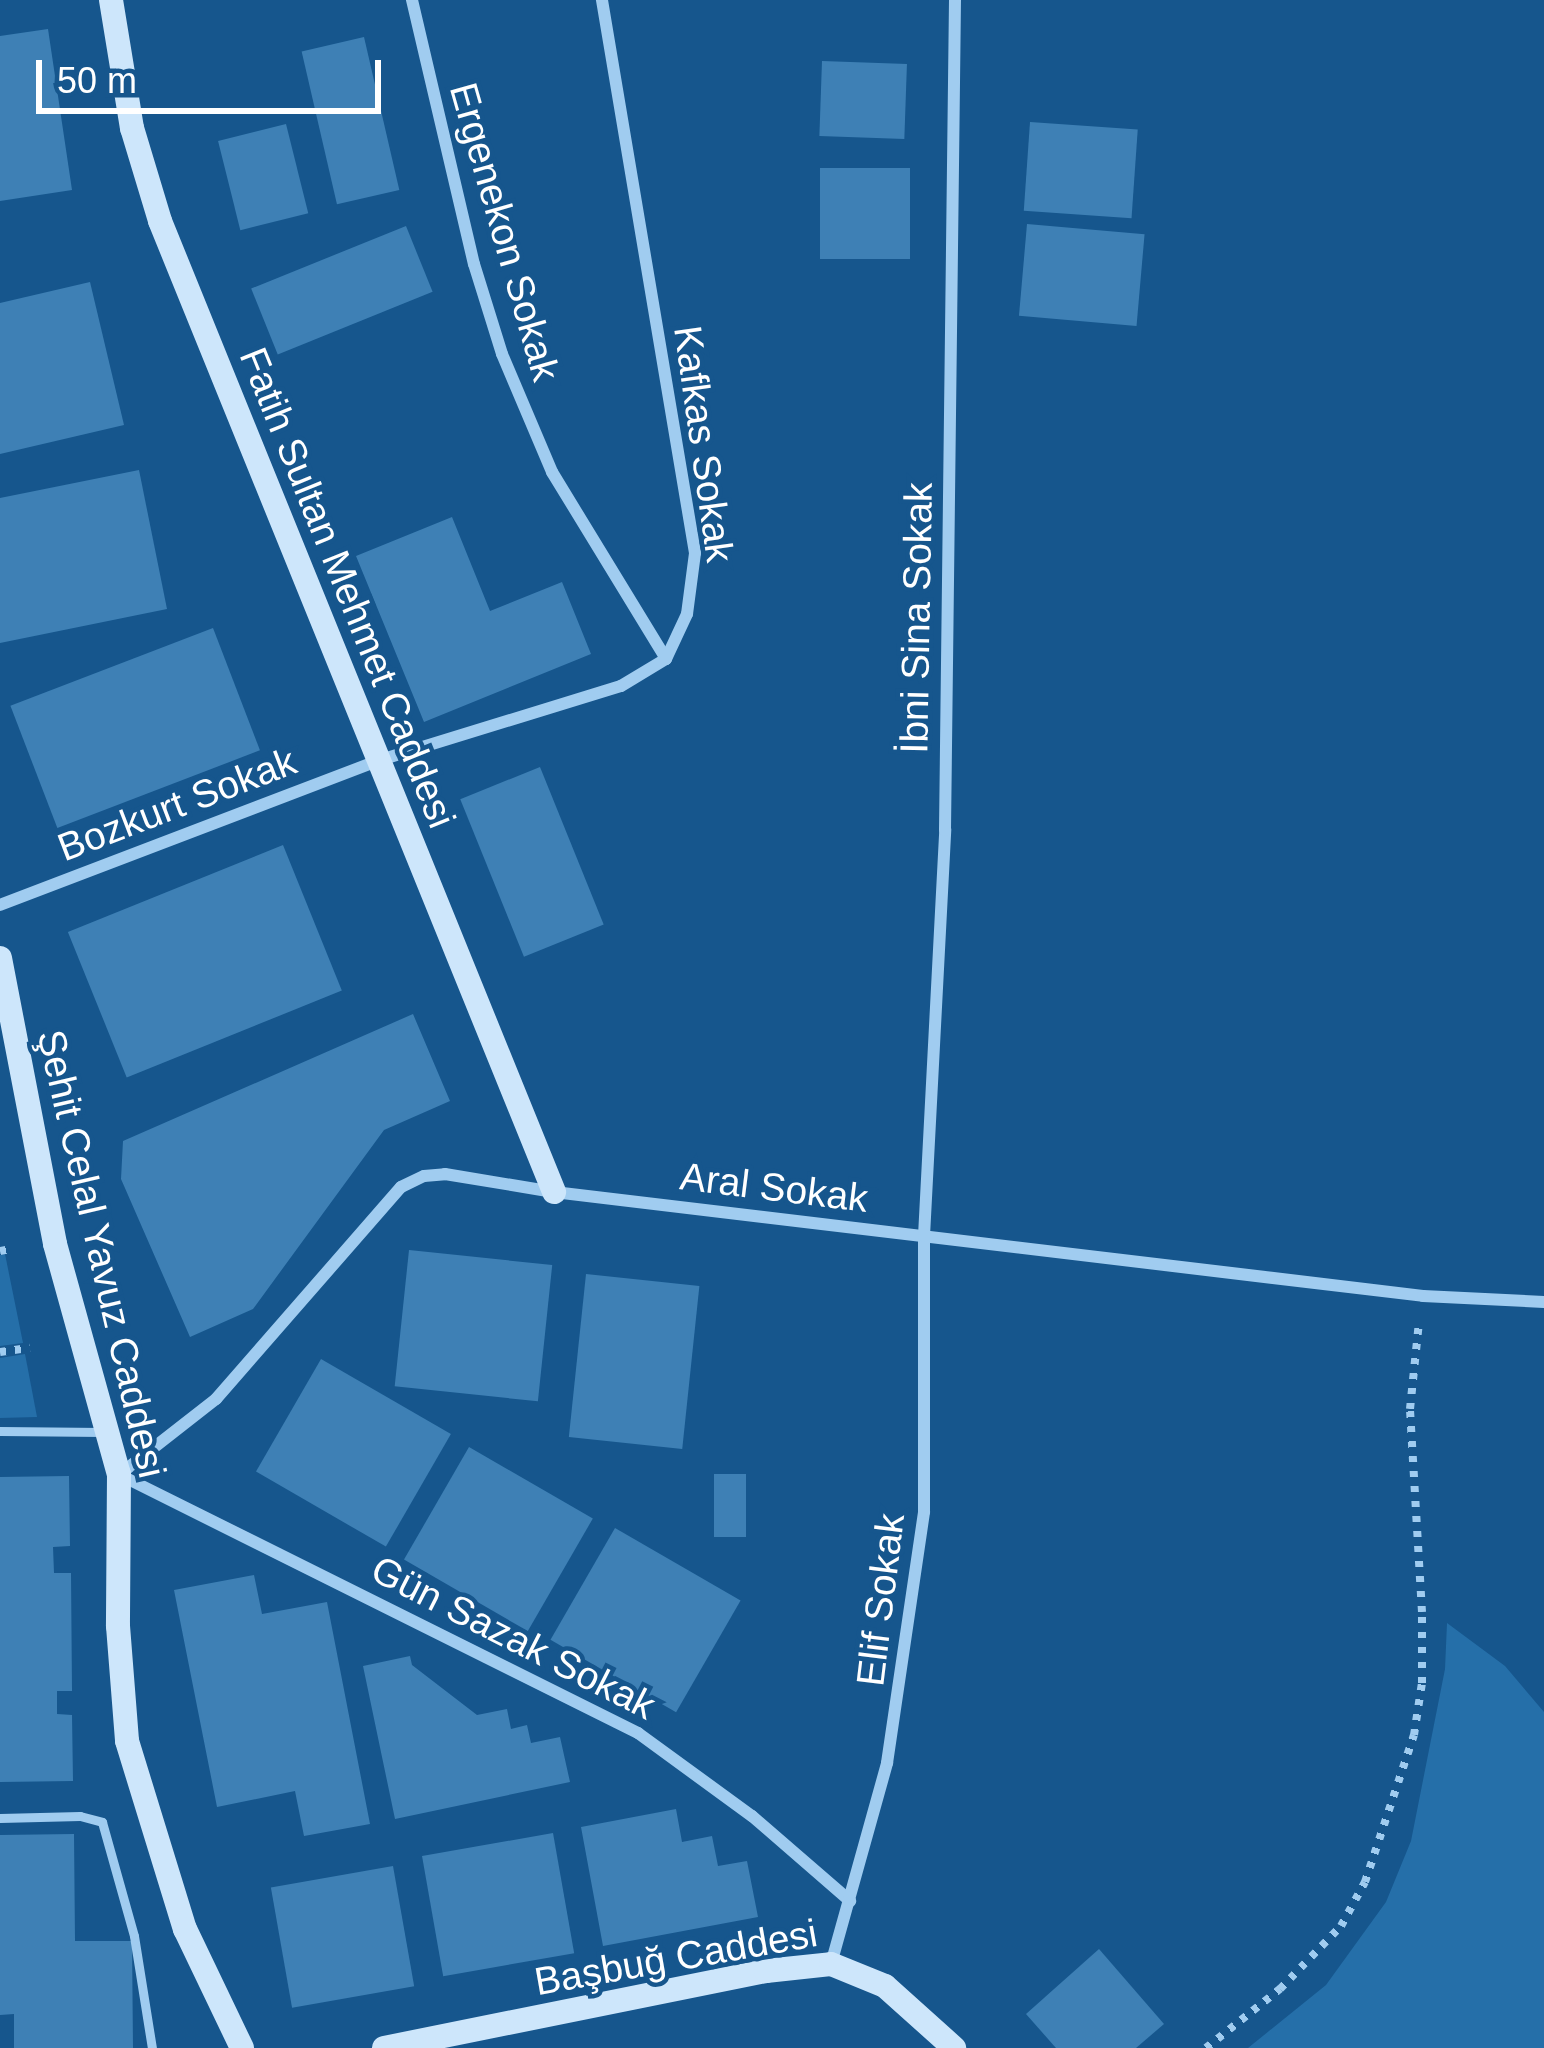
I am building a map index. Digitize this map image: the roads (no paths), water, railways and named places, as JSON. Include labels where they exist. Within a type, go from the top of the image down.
[{"type":"street","name":"Fatih Sultan Mehmet Caddesi","points":[[111,0],[132,128],[160,221],[554,1192]]},
{"type":"street","name":"Ergenekon Sokak","points":[[412,0],[469,243],[502,353],[552,472],[666,659]]},
{"type":"street","name":"Kafkas Sokak","points":[[602,0],[695,553],[687,614],[666,659]]},
{"type":"street","name":"İbni Sina Sokak","points":[[924,1236],[944,830],[955,0]]},
{"type":"street","points":[[377,761],[622,686],[666,659]]},
{"type":"street","name":"Bozkurt Sokak","points":[[0,905],[377,761]]},
{"type":"street","name":"Şehit Celal Yavuz Caddesi","points":[[0,958],[55,1244],[119,1474],[118,1626],[127,1742],[185,1929],[242,2048]]},
{"type":"street","name":"Aral Sokak","points":[[119,1474],[216,1399],[401,1187],[424,1176],[446,1174],[554,1192],[1424,1296],[1544,1302]]},
{"type":"street","name":"Elif Sokak","points":[[831,1964],[887,1763],[914,1607],[926,1468],[924,1236]]},
{"type":"street","name":"Gün Sazak Sokak","points":[[119,1474],[638,1733],[752,1816],[850,1901]]},
{"type":"street","name":"Başbuğ Caddesi","points":[[384,2048],[745,1975],[831,1964],[885,1986],[954,2048]]},
{"type":"lane","points":[[0,1431],[107,1432]]},
{"type":"lane","points":[[0,1818],[80,1816],[103,1822],[134,1936],[152,2048]]}]
